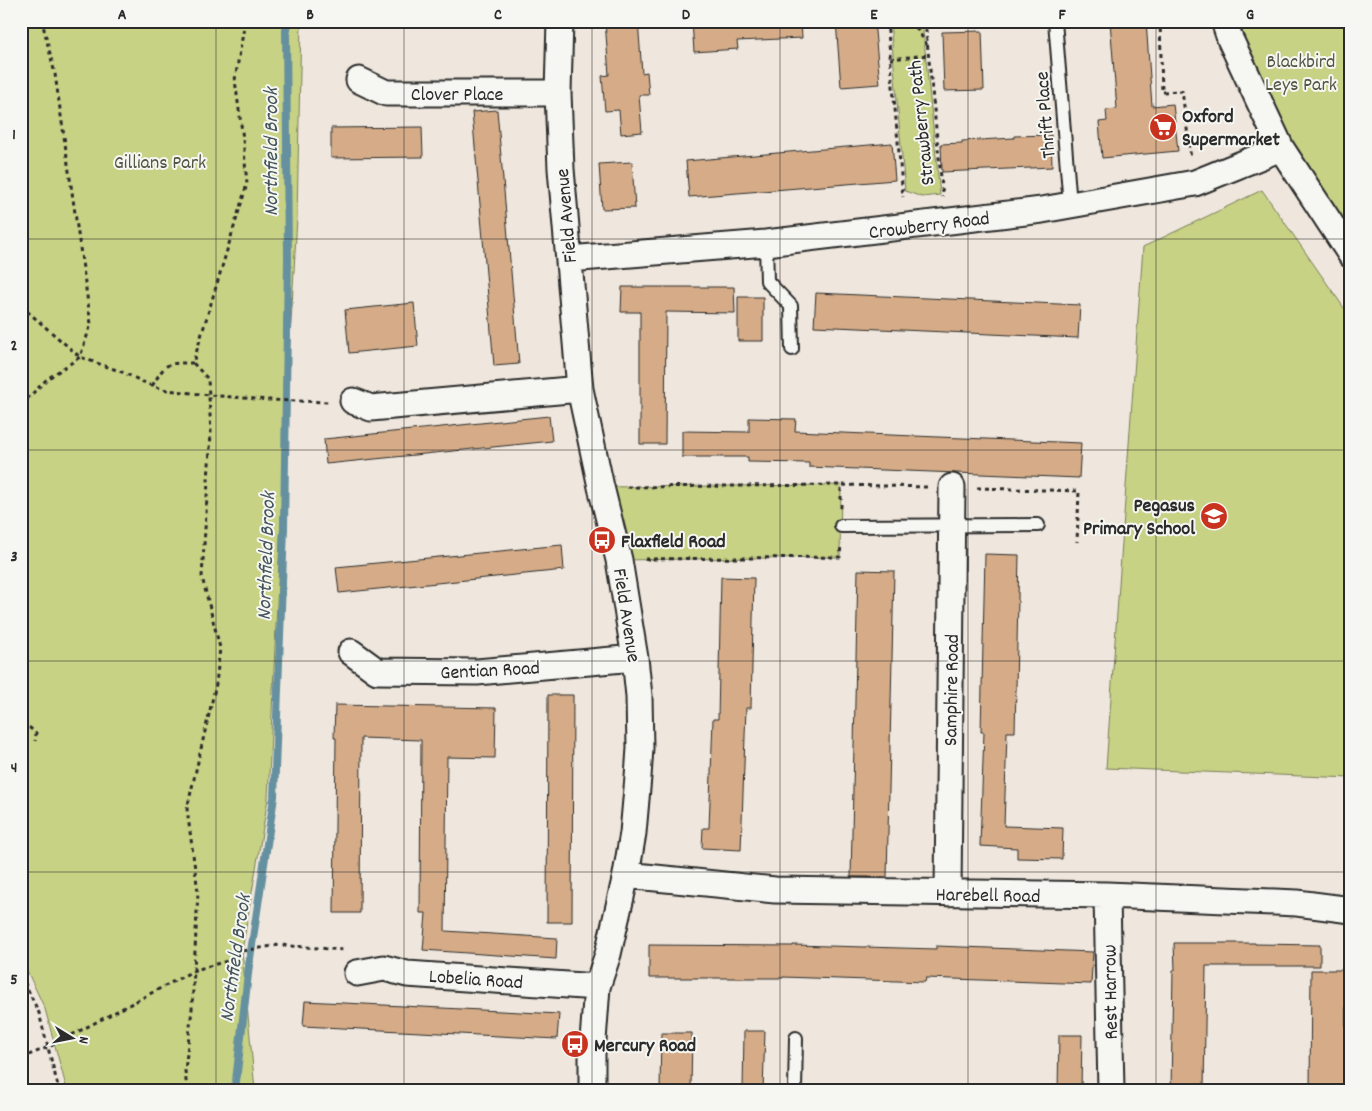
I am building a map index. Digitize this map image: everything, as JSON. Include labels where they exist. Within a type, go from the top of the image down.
[{"type":"street","name":"Field Avenue","points":[[560,21],[558,93],[561,169],[580,390],[619,560],[635,658],[639,696],[640,748],[633,833],[626,875],[608,954],[597,987],[592,1054],[592,1090]]},
{"type":"street","points":[[1224,21],[1230,39],[1281,148],[1351,255]]},
{"type":"street","name":"Clover Place","points":[[359,80],[386,93],[558,93]]},
{"type":"street","name":"Crowberry Road","points":[[569,259],[766,243],[1042,210],[1195,183],[1281,148]]},
{"type":"street","points":[[353,401],[371,408],[580,390]]},
{"type":"street","name":"Samphire Road","points":[[948,893],[952,487]]},
{"type":"street","name":"Gentian Road","points":[[351,652],[377,671],[477,672],[635,658]]},
{"type":"street","name":"Harebell Road","points":[[626,875],[775,890],[1107,895],[1297,903],[1351,910]]},
{"type":"street","name":"Rest Harrow","points":[[1107,895],[1111,1090]]},
{"type":"street","name":"Lobelia Road","points":[[357,973],[384,968],[407,974],[597,987]]},
{"type":"lane","name":"Thrift Place","points":[[1055,21],[1070,205]]},
{"type":"lane","points":[[766,243],[767,282],[791,306],[792,349]]},
{"type":"lane","points":[[841,526],[1038,525]]},
{"type":"lane","points":[[795,1090],[796,1038]]},
{"type":"path","points":[[21,405],[47,379],[80,357],[92,324],[55,74],[42,21]]},
{"type":"path","points":[[193,363],[247,184],[244,139],[235,80],[245,21]]},
{"type":"path","points":[[887,21],[904,197]]},
{"type":"path","points":[[912,21],[927,45]]},
{"type":"path","name":"Strawberry Path","points":[[925,21],[945,222]]},
{"type":"path","points":[[1160,21],[1162,92],[1182,91],[1195,183]]},
{"type":"path","points":[[890,59],[928,55]]},
{"type":"path","points":[[21,306],[80,357],[122,372],[152,386],[167,390],[209,395],[318,403]]},
{"type":"path","points":[[152,386],[162,370],[170,363],[193,363],[208,379],[211,433],[202,577],[220,648],[216,684],[187,809],[198,892],[195,970],[185,1071],[187,1090]]},
{"type":"path","points":[[601,487],[841,485],[1079,491],[1077,542]]},
{"type":"path","points":[[619,560],[840,557],[841,485]]},
{"type":"path","points":[[21,504],[23,506],[23,519],[21,523]]},
{"type":"path","points":[[21,726],[30,728],[36,733],[35,741]]},
{"type":"path","points":[[21,1058],[49,1047],[195,970],[234,959],[242,951],[279,945],[348,951],[357,973]]},
{"type":"path","points":[[21,975],[39,1014],[59,1090]]},
{"type":"green space","name":"Gillians Park","points":[[21,21],[301,21],[297,218],[268,798],[242,951],[255,1090],[67,1090],[45,1009],[21,958]]},
{"type":"green space","points":[[890,21],[922,21],[940,195],[922,197],[905,191]]},
{"type":"green space","name":"Blackbird Leys Park","points":[[1224,21],[1351,21],[1351,255]]},
{"type":"green space","name":"Pegasus Primary School","points":[[1262,190],[1351,318],[1351,778],[1106,768],[1143,247]]},
{"type":"green space","points":[[841,485],[840,557],[619,560],[601,487]]},
{"type":"building","points":[[605,21],[638,21],[642,73],[647,72],[649,95],[639,95],[642,132],[621,134],[619,110],[605,111],[602,76],[609,75]]},
{"type":"building","points":[[692,21],[801,21],[802,38],[737,41],[738,49],[694,52]]},
{"type":"building","points":[[836,21],[874,21],[880,84],[841,87]]},
{"type":"building","points":[[1110,21],[1146,21],[1152,106],[1173,104],[1178,151],[1102,158],[1099,122],[1107,121],[1106,110],[1117,109]]},
{"type":"building","points":[[982,31],[984,90],[944,91],[942,32]]},
{"type":"building","points":[[497,110],[519,364],[494,366],[472,112]]},
{"type":"building","points":[[422,127],[423,157],[331,158],[331,128]]},
{"type":"building","points":[[1051,135],[1052,167],[942,172],[941,144],[1014,138],[1014,136]]},
{"type":"building","points":[[892,143],[895,180],[689,197],[686,161]]},
{"type":"building","points":[[632,162],[635,208],[602,209],[599,164]]},
{"type":"building","points":[[622,287],[734,287],[735,313],[666,312],[665,444],[640,444],[640,312],[621,312]]},
{"type":"building","points":[[816,293],[1080,305],[1078,338],[814,326]]},
{"type":"building","points":[[738,297],[763,297],[763,341],[738,341]]},
{"type":"building","points":[[414,303],[418,346],[349,353],[345,310]]},
{"type":"building","points":[[549,416],[552,441],[326,464],[324,439]]},
{"type":"building","points":[[749,418],[796,419],[795,431],[1081,443],[1079,478],[809,467],[809,463],[748,462],[748,457],[682,457],[682,431],[749,432]]},
{"type":"building","points":[[562,545],[564,570],[339,593],[336,567]]},
{"type":"building","points":[[985,554],[1019,555],[1015,732],[1007,732],[1004,826],[1063,828],[1062,859],[1017,858],[1017,848],[980,846],[984,732],[981,732]]},
{"type":"building","points":[[858,570],[894,571],[887,877],[851,877]]},
{"type":"building","points":[[721,577],[754,578],[751,708],[746,708],[741,850],[702,848],[703,828],[709,828],[713,719],[718,719]]},
{"type":"building","points":[[548,695],[573,695],[572,922],[547,922]]},
{"type":"building","points":[[335,705],[496,708],[495,758],[447,757],[445,931],[557,938],[556,959],[423,950],[426,913],[420,913],[421,740],[361,738],[360,913],[334,913]]},
{"type":"building","points":[[1174,943],[1320,945],[1320,966],[1206,966],[1204,1090],[1171,1090],[1173,970],[1175,970]]},
{"type":"building","points":[[649,945],[793,945],[936,949],[936,946],[1093,952],[1091,984],[926,978],[925,982],[783,977],[649,978]]},
{"type":"building","points":[[1311,970],[1346,970],[1345,1090],[1310,1090]]},
{"type":"building","points":[[305,1001],[559,1014],[557,1039],[303,1026]]},
{"type":"building","points":[[744,1031],[765,1031],[763,1090],[743,1090]]},
{"type":"building","points":[[661,1033],[692,1033],[691,1090],[660,1090]]},
{"type":"building","points":[[1059,1035],[1082,1035],[1081,1090],[1058,1090]]},
{"type":"waterway","name":"Northfield Brook","points":[[235,1090],[249,965],[274,797],[284,528],[288,259],[287,21]]},
{"type":"place","name":"Oxford Supermarket","points":[[1163,127]]},
{"type":"place","name":"Pegasus Primary School","points":[[1214,516]]},
{"type":"place","name":"Flaxfield Road","points":[[602,540]]},
{"type":"place","name":"Mercury Road","points":[[575,1044]]}]
